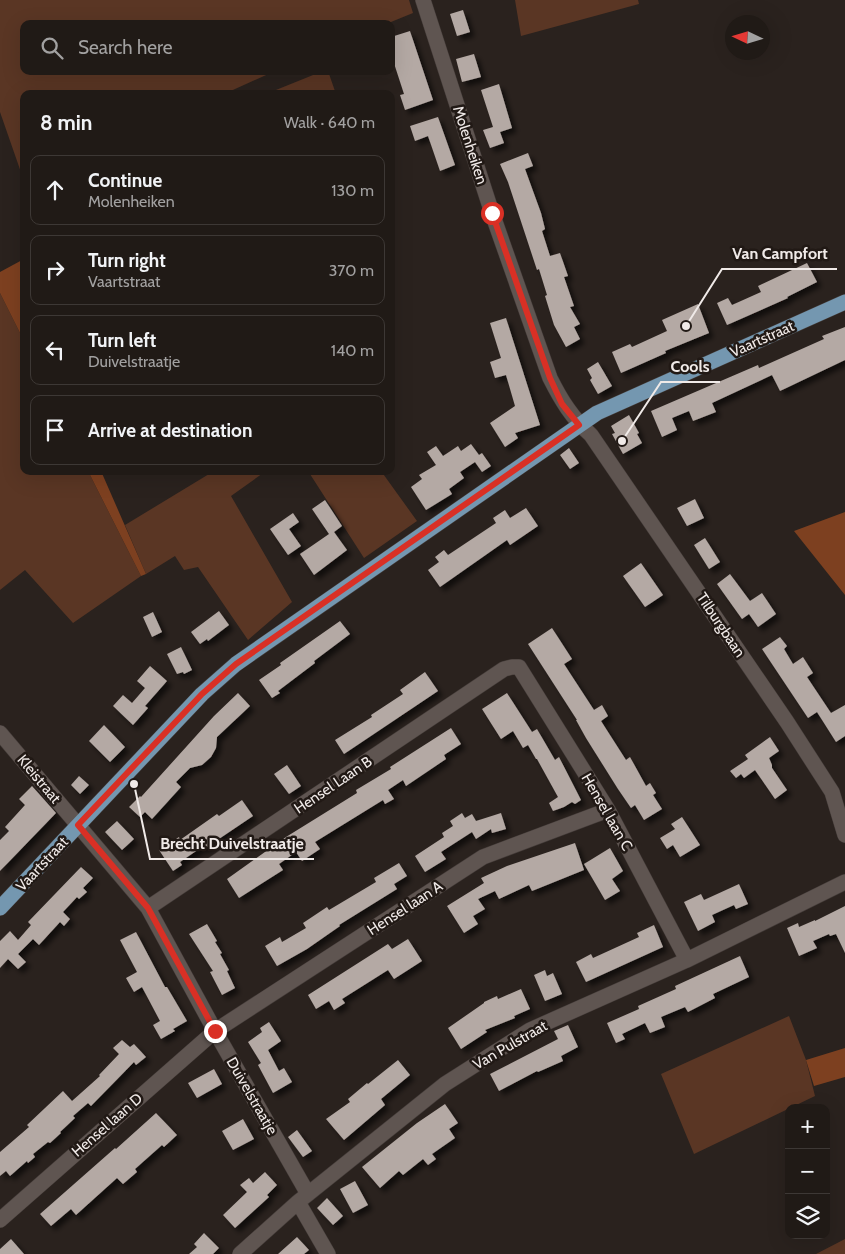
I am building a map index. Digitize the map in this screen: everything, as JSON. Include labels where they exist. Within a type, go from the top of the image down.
[{"type":"main road","name":"Vaartstraat","points":[[0,908],[202,694],[236,664],[597,413],[845,302]]},
{"type":"street","name":"Molenheiken","points":[[422,0],[492,213],[550,378],[562,404],[579,425]]},
{"type":"street","name":"Tilburgbaan","points":[[579,425],[591,435],[787,722],[832,792],[845,836]]},
{"type":"street","name":"Hensel laan C","points":[[520,667],[608,810],[687,960]]},
{"type":"street","name":"Hensel Laan B","points":[[148,908],[504,669],[520,667]]},
{"type":"street","name":"Kleistraat","points":[[0,733],[78,825]]},
{"type":"street","name":"Hensel laan A","points":[[215,1031],[483,857],[608,810]]},
{"type":"street","name":"Duivelstraatje","points":[[78,825],[148,908],[303,1198],[328,1254]]},
{"type":"street","name":"Van Pulstraat","points":[[240,1254],[303,1198],[445,1084],[530,1030],[687,960],[845,882]]},
{"type":"street","name":"Hensel laan D","points":[[0,1220],[215,1031]]},
{"type":"shaded area","points":[[0,0],[409,0],[413,13],[395,20],[20,20],[20,75],[266,75],[233,90],[20,90],[20,170],[0,112]]},
{"type":"shaded area","points":[[515,0],[638,0],[639,4],[521,36]]},
{"type":"shaded area","points":[[313,75],[329,75],[335,90],[276,90]]},
{"type":"shaded area","points":[[20,261],[20,333],[0,293],[0,272]]},
{"type":"shaded area","points":[[0,293],[20,333],[20,475],[90,475],[141,576],[73,623],[25,570],[0,590]]},
{"type":"shaded area","points":[[90,475],[103,475],[146,574],[141,576]]},
{"type":"shaded area","points":[[207,475],[260,475],[231,496],[292,602],[248,640],[198,567],[184,570],[175,556],[146,574],[125,525]]},
{"type":"shaded area","points":[[311,475],[384,475],[417,521],[364,558]]},
{"type":"shaded area","points":[[845,512],[845,595],[794,531]]},
{"type":"shaded area","points":[[789,1016],[806,1060],[815,1096],[798,1104],[785,1104],[785,1110],[694,1154],[661,1074]]},
{"type":"shaded area","points":[[845,1048],[845,1077],[814,1086],[806,1060]]},
{"type":"shaded area","points":[[845,1239],[845,1254],[816,1254]]},
{"type":"building","points":[[463,10],[470,32],[457,36],[450,14]]},
{"type":"building","points":[[410,31],[433,100],[405,110],[400,95],[404,94],[395,66],[395,36]]},
{"type":"building","points":[[474,54],[481,77],[462,82],[456,59]]},
{"type":"building","points":[[499,84],[512,128],[500,132],[504,143],[490,148],[483,130],[493,127],[481,90]]},
{"type":"building","points":[[438,117],[455,165],[440,171],[428,136],[415,141],[410,126]]},
{"type":"building","points":[[528,153],[533,166],[525,169],[541,213],[545,229],[542,231],[550,256],[560,253],[568,276],[564,277],[574,306],[570,307],[580,324],[574,327],[580,339],[566,347],[554,325],[539,269],[537,270],[508,182],[500,164]]},
{"type":"building","points":[[807,263],[817,282],[788,298],[727,325],[717,303],[728,298],[732,305],[761,292],[758,286]]},
{"type":"building","points":[[698,304],[709,333],[665,351],[666,353],[621,373],[612,352],[630,344],[632,347],[667,331],[662,320]]},
{"type":"building","points":[[506,318],[540,425],[515,433],[518,438],[505,447],[490,423],[515,406],[506,375],[495,378],[490,362],[501,358],[490,323]]},
{"type":"building","points":[[845,327],[845,360],[780,391],[772,375],[712,403],[716,412],[693,421],[689,411],[672,418],[677,430],[662,437],[651,411],[758,365],[759,368],[824,339],[822,336]]},
{"type":"building","points":[[598,362],[612,386],[598,394],[590,380],[592,378],[587,369]]},
{"type":"building","points":[[629,415],[642,443],[623,454],[612,434],[615,433],[611,426]]},
{"type":"building","points":[[471,444],[479,455],[482,453],[491,466],[482,472],[475,462],[460,472],[464,478],[449,489],[452,494],[426,510],[411,487],[422,479],[419,475],[436,465],[427,452],[436,446],[443,456],[458,446],[461,451]]},
{"type":"building","points":[[569,448],[579,463],[570,469],[560,455]]},
{"type":"building","points":[[695,499],[704,518],[687,526],[677,508]]},
{"type":"building","points":[[325,500],[342,526],[334,532],[347,550],[314,575],[300,554],[329,534],[312,509]]},
{"type":"building","points":[[526,508],[538,526],[510,545],[507,540],[440,587],[428,570],[439,562],[435,557],[444,550],[448,555],[496,523],[493,518],[505,510],[510,518]]},
{"type":"building","points":[[293,513],[299,522],[289,529],[301,546],[288,555],[270,529]]},
{"type":"building","points":[[705,538],[720,562],[709,569],[694,545]]},
{"type":"building","points":[[641,563],[663,595],[645,607],[623,576]]},
{"type":"building","points":[[730,574],[750,601],[762,593],[776,614],[758,627],[749,614],[742,619],[717,584]]},
{"type":"building","points":[[219,611],[229,625],[208,641],[207,639],[200,644],[191,632]]},
{"type":"building","points":[[153,612],[162,632],[152,637],[143,617]]},
{"type":"building","points":[[340,621],[350,634],[314,661],[315,663],[278,691],[280,693],[272,698],[259,680]]},
{"type":"building","points":[[552,628],[572,659],[564,664],[594,710],[602,705],[608,716],[601,721],[626,760],[630,757],[646,786],[650,783],[656,793],[653,795],[662,809],[644,820],[635,805],[631,808],[618,789],[577,720],[528,644]]},
{"type":"building","points":[[780,637],[787,646],[784,649],[793,664],[803,657],[813,673],[807,677],[831,713],[845,705],[845,736],[836,742],[817,712],[808,718],[762,649]]},
{"type":"building","points":[[181,647],[192,670],[184,674],[183,672],[177,674],[167,654]]},
{"type":"building","points":[[150,666],[167,681],[145,706],[148,708],[133,725],[113,706],[123,695],[132,703],[145,688],[137,681]]},
{"type":"building","points":[[425,672],[438,691],[344,754],[335,740],[372,717],[371,715],[403,694],[400,690]]},
{"type":"building","points":[[238,693],[250,706],[217,737],[216,748],[211,757],[202,765],[190,768],[176,782],[181,787],[152,819],[145,812],[140,817],[129,807],[141,797],[214,716]]},
{"type":"building","points":[[507,693],[532,732],[537,729],[555,760],[559,757],[581,800],[575,804],[572,802],[553,811],[549,803],[558,797],[528,745],[523,748],[513,731],[501,739],[482,709]]},
{"type":"building","points":[[104,725],[125,747],[110,762],[89,741]]},
{"type":"building","points":[[451,728],[461,744],[444,755],[446,759],[406,786],[403,780],[388,790],[394,799],[385,804],[383,800],[315,842],[320,849],[302,861],[296,852],[279,864],[283,870],[239,898],[227,879],[286,837],[357,793],[356,790],[391,769],[390,767]]},
{"type":"building","points":[[770,737],[779,751],[769,758],[772,768],[787,790],[775,799],[755,770],[744,778],[741,774],[736,778],[730,771],[748,759],[745,755]]},
{"type":"building","points":[[287,765],[301,786],[289,794],[274,774]]},
{"type":"building","points":[[79,776],[89,785],[80,794],[71,785]]},
{"type":"building","points":[[32,786],[56,813],[0,871],[0,840],[9,831],[5,827],[25,805],[19,799]]},
{"type":"building","points":[[242,800],[253,816],[204,849],[202,847],[180,862],[182,865],[173,871],[159,850],[179,837],[180,840],[217,814],[219,816]]},
{"type":"building","points":[[462,813],[465,818],[472,814],[476,821],[501,813],[506,829],[492,833],[491,829],[476,839],[472,832],[441,852],[446,859],[425,872],[415,856],[444,837],[442,833],[453,826],[450,821]]},
{"type":"building","points":[[682,817],[700,845],[680,857],[673,845],[667,849],[660,838],[675,829],[671,824]]},
{"type":"building","points":[[117,821],[134,839],[122,850],[105,832]]},
{"type":"building","points":[[575,843],[584,870],[532,891],[529,885],[499,899],[495,891],[478,899],[485,909],[473,916],[478,924],[464,933],[447,906],[484,883],[481,878],[507,866]]},
{"type":"building","points":[[610,848],[623,871],[612,879],[620,891],[605,900],[584,864]]},
{"type":"building","points":[[399,863],[407,876],[394,884],[397,889],[339,925],[307,949],[277,966],[265,946],[280,937],[282,942],[306,928],[303,923],[327,907],[329,910],[376,882],[374,878]]},
{"type":"building","points":[[81,867],[93,878],[83,888],[87,892],[79,899],[77,897],[63,912],[70,919],[64,926],[60,922],[39,945],[33,939],[18,954],[26,962],[18,969],[8,959],[0,968],[0,941],[10,931],[18,940],[31,925],[28,922]]},
{"type":"building","points":[[739,884],[748,904],[736,909],[734,905],[712,915],[715,922],[698,931],[684,902],[701,894],[704,900]]},
{"type":"building","points":[[845,906],[845,953],[836,934],[830,936],[829,934],[813,941],[817,948],[799,956],[787,928],[798,923],[799,927],[815,921]]},
{"type":"building","points":[[207,924],[217,941],[215,942],[222,953],[220,954],[229,970],[227,971],[235,988],[222,995],[210,972],[213,971],[189,934]]},
{"type":"building","points":[[654,925],[663,947],[586,982],[576,962],[591,954],[593,958],[639,937],[637,933]]},
{"type":"building","points":[[136,932],[165,987],[167,987],[187,1021],[161,1039],[153,1025],[160,1021],[142,987],[134,992],[126,978],[137,972],[120,940]]},
{"type":"building","points":[[408,939],[422,961],[394,979],[388,970],[342,999],[345,1003],[334,1010],[329,1001],[316,1009],[308,995],[388,944],[392,949]]},
{"type":"building","points":[[740,956],[749,977],[713,994],[715,998],[688,1012],[685,1007],[661,1017],[665,1027],[650,1033],[645,1023],[622,1034],[625,1039],[616,1043],[607,1023],[639,1009],[638,1006],[676,989],[675,986]]},
{"type":"building","points":[[545,970],[547,976],[553,973],[562,994],[545,1001],[534,975]]},
{"type":"building","points":[[521,989],[530,1009],[514,1016],[515,1018],[485,1030],[487,1032],[461,1049],[448,1028],[484,1002],[497,996],[498,999]]},
{"type":"building","points":[[269,1022],[281,1041],[268,1050],[279,1071],[284,1068],[292,1082],[273,1093],[258,1065],[261,1063],[248,1042],[262,1032],[260,1028]]},
{"type":"building","points":[[568,1025],[578,1047],[561,1056],[563,1061],[537,1071],[499,1091],[490,1074],[558,1039],[554,1031]]},
{"type":"building","points":[[122,1040],[130,1047],[134,1044],[146,1057],[136,1065],[134,1062],[91,1106],[88,1103],[73,1116],[75,1118],[61,1133],[33,1154],[35,1157],[28,1163],[27,1161],[10,1176],[6,1171],[0,1176],[0,1152],[29,1127],[27,1125],[63,1091],[72,1101],[100,1076],[119,1054],[113,1048]]},
{"type":"building","points":[[398,1060],[410,1075],[381,1099],[385,1105],[344,1140],[326,1119],[350,1102],[348,1099]]},
{"type":"building","points":[[214,1069],[222,1084],[197,1098],[188,1083]]},
{"type":"building","points":[[445,1104],[458,1123],[449,1129],[455,1138],[432,1154],[436,1159],[428,1165],[423,1159],[403,1175],[399,1171],[380,1188],[362,1167],[417,1123]]},
{"type":"building","points":[[156,1113],[177,1135],[164,1147],[162,1145],[135,1169],[137,1172],[123,1184],[117,1178],[76,1215],[71,1209],[51,1226],[40,1214]]},
{"type":"building","points":[[243,1119],[254,1139],[233,1150],[222,1131]]},
{"type":"building","points":[[297,1130],[312,1151],[303,1157],[288,1137]]},
{"type":"building","points":[[265,1172],[277,1185],[267,1195],[269,1197],[235,1228],[223,1215],[247,1192],[240,1185],[249,1178],[253,1183]]},
{"type":"building","points":[[355,1181],[368,1205],[353,1213],[340,1189]]},
{"type":"building","points":[[327,1198],[343,1216],[333,1225],[317,1208]]},
{"type":"building","points":[[204,1233],[219,1248],[213,1254],[189,1254],[197,1247],[194,1244]]},
{"type":"building","points":[[297,1237],[309,1250],[304,1254],[278,1254]]},
{"type":"building","points":[[11,1239],[24,1254],[0,1254],[0,1249]]},
{"type":"place","name":"Van Campfort","points":[[686,326]]},
{"type":"place","name":"Cools","points":[[622,441]]},
{"type":"place","name":"Brecht Duivelstraatje","points":[[134,784]]},
{"type":"route","points":[[215,1031],[148,908],[78,825],[202,694],[236,664],[579,425],[562,404],[550,378],[492,213]]}]
